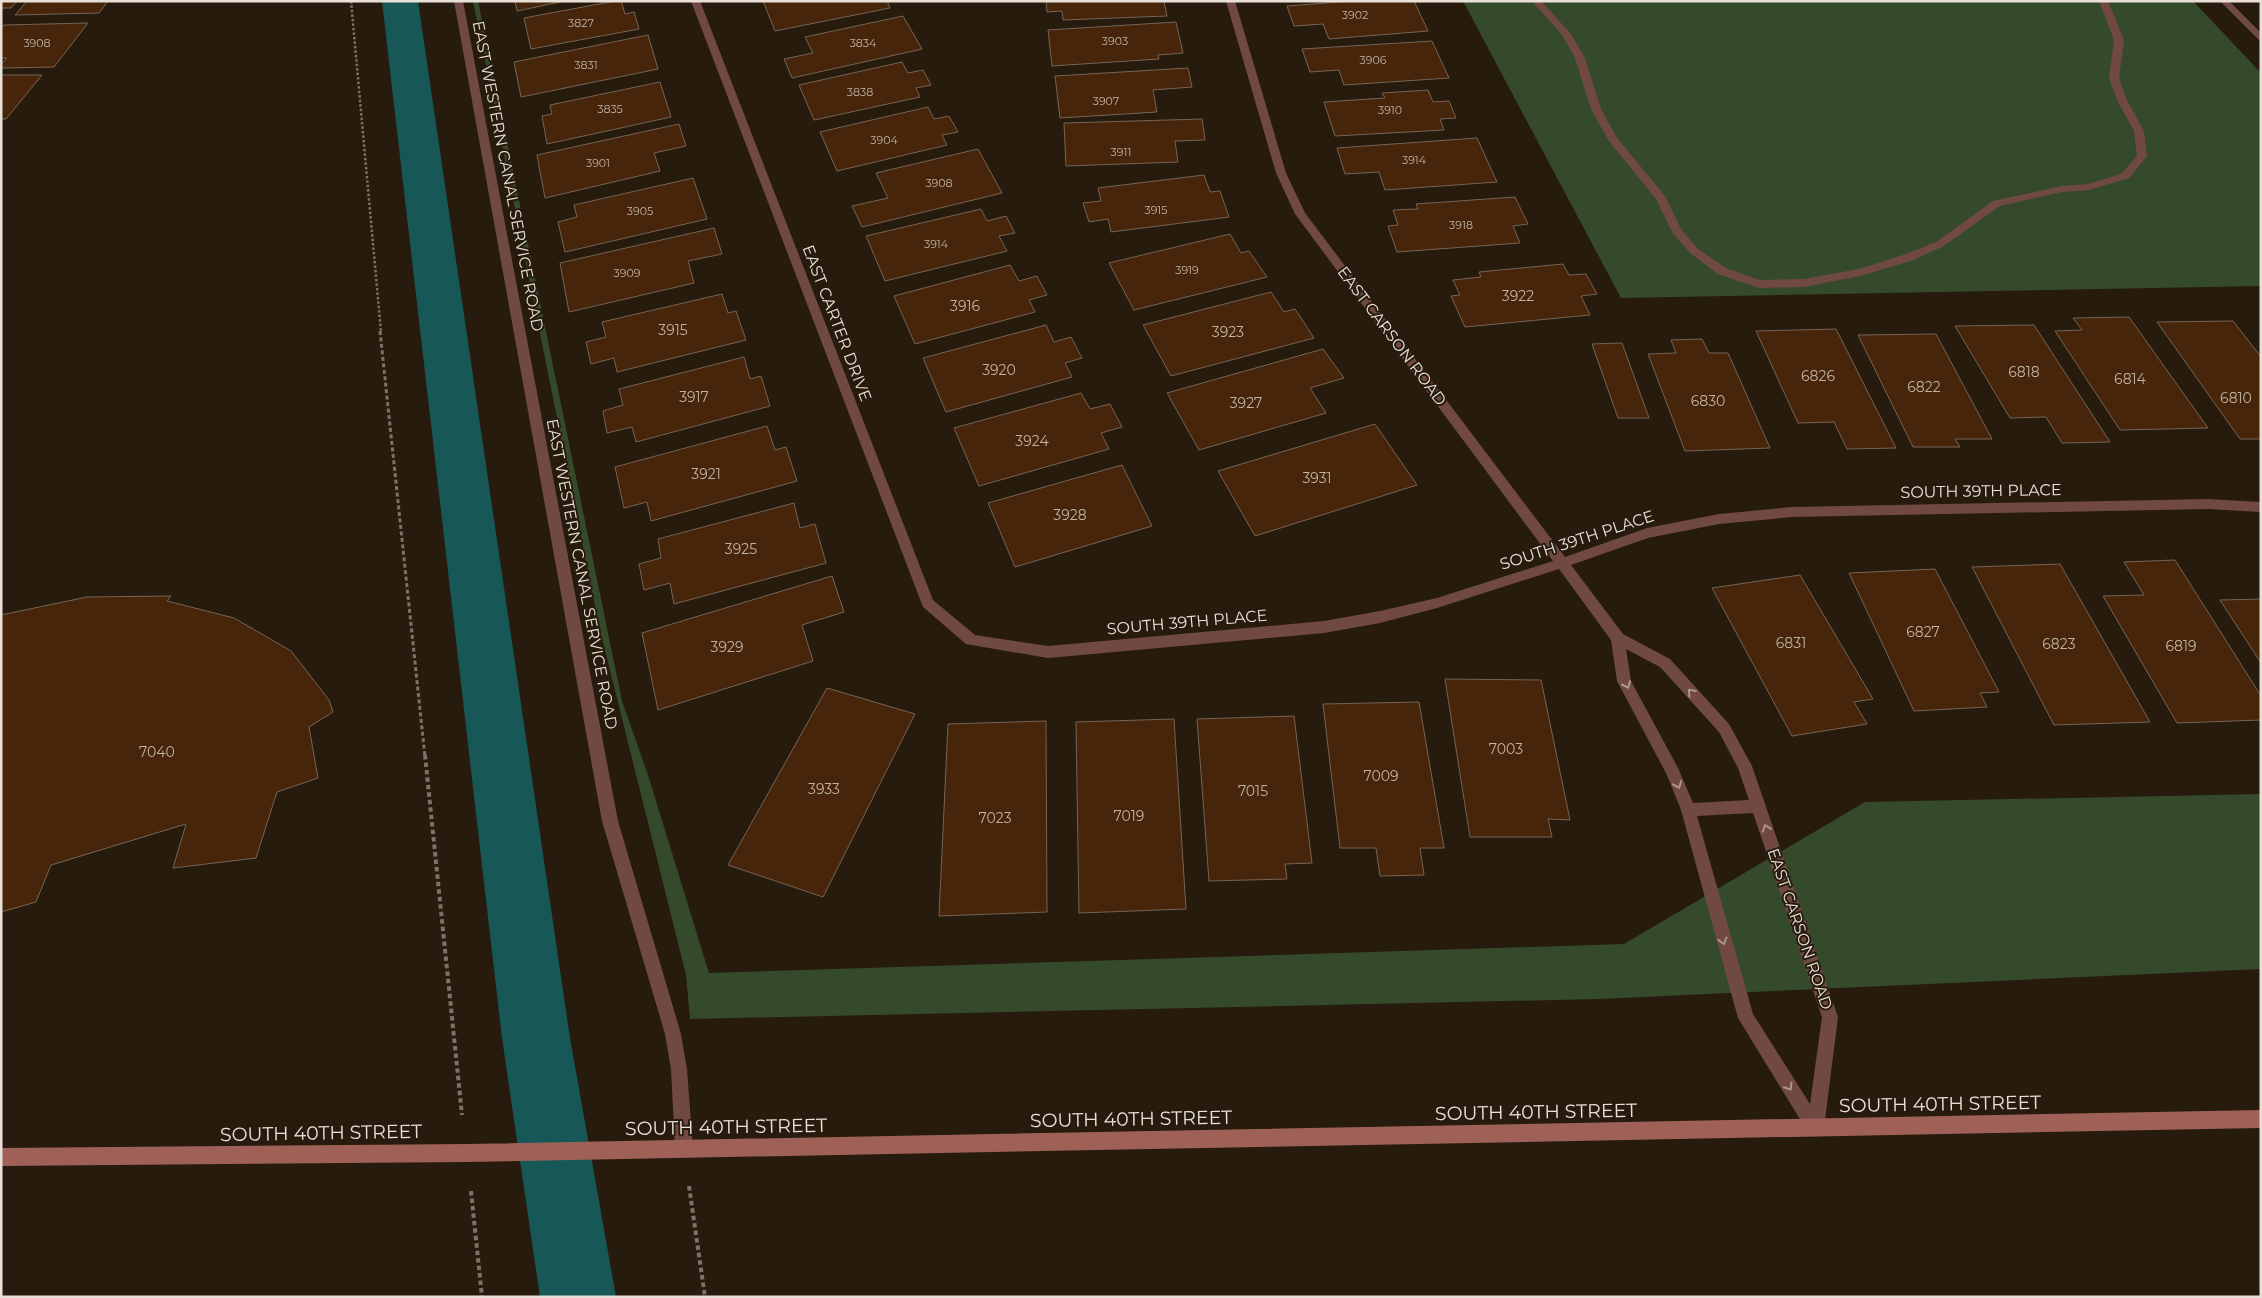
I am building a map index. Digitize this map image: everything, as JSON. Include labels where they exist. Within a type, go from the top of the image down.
[{"type":"main road","name":"SOUTH 40TH STREET","points":[[1,1157],[467,1152],[2261,1119]]},
{"type":"street","name":"EAST WESTERN CANAL SERVICE ROAD","points":[[458,1],[610,821],[674,1034],[679,1069],[684,1148]]},
{"type":"street","name":"EAST CARTER DRIVE","points":[[694,1],[928,603],[971,640]]},
{"type":"street","name":"EAST CARSON ROAD","points":[[1230,1],[1281,173],[1300,214],[1618,638],[1665,663],[1724,728],[1745,766],[1830,1017],[1814,1128]]},
{"type":"street","points":[[1536,1],[1566,34],[1580,58],[1596,109],[1613,138],[1661,198],[1676,230],[1694,251],[1722,271],[1759,284],[1804,282],[1860,272],[1907,258],[1940,244],[1997,203],[2062,189],[2088,187],[2125,176],[2142,156],[2139,131],[2122,100],[2114,78],[2118,40],[2103,1]]},
{"type":"street","points":[[2224,1],[2261,39]]},
{"type":"street","name":"SOUTH 39TH PLACE","points":[[971,640],[1048,652],[1324,627],[1380,617],[1437,603],[1563,563],[1647,533],[1719,519],[1792,512],[2208,504],[2261,507]]},
{"type":"street","name":"EAST CARSON ROAD","points":[[1618,638],[1624,681],[1673,772],[1688,810],[1732,975],[1746,1018],[1814,1128]]},
{"type":"street","points":[[1688,810],[1758,806]]},
{"type":"path","points":[[351,1],[380,328],[454,1041]]},
{"type":"path","points":[[684,1148],[705,1297]]},
{"type":"path","points":[[479,1270],[482,1297]]},
{"type":"green space","points":[[473,1],[478,1],[622,701],[648,775],[709,973],[1624,944],[1865,802],[2261,794],[2261,969],[1598,999],[690,1019],[686,975],[599,626]]},
{"type":"green space","points":[[1463,1],[2193,1],[2261,73],[2261,286],[1621,298]]},
{"type":"building","points":[[1,1],[17,1],[11,8],[1,8]]},
{"type":"building","points":[[27,1],[108,1],[99,13],[15,15]]},
{"type":"building","points":[[515,1],[565,1],[517,11]]},
{"type":"building","points":[[621,1],[625,14],[634,12],[639,29],[531,49],[524,18]]},
{"type":"building","points":[[763,1],[887,1],[890,8],[775,31]]},
{"type":"building","points":[[1046,1],[1164,1],[1167,16],[1063,20],[1062,11],[1047,12]]},
{"type":"building","points":[[1351,1],[1414,1],[1428,31],[1329,39],[1323,24],[1294,26],[1287,6]]},
{"type":"building","points":[[903,16],[922,49],[792,78],[784,59],[813,53],[805,37]]},
{"type":"building","points":[[1176,22],[1183,53],[1158,55],[1159,59],[1052,66],[1048,30]]},
{"type":"building","points":[[88,23],[54,67],[1,68],[1,64],[7,58],[1,58],[1,28],[4,25]]},
{"type":"building","points":[[648,35],[658,69],[521,97],[514,62]]},
{"type":"building","points":[[1432,41],[1449,78],[1344,85],[1339,70],[1310,72],[1302,49]]},
{"type":"building","points":[[902,62],[908,73],[923,70],[931,85],[916,88],[920,97],[814,120],[799,85]]},
{"type":"building","points":[[1188,68],[1192,87],[1153,90],[1157,112],[1060,118],[1055,76]]},
{"type":"building","points":[[1,75],[42,75],[6,119],[1,119]]},
{"type":"building","points":[[660,82],[671,117],[547,144],[542,116],[552,114],[550,105]]},
{"type":"building","points":[[1428,90],[1433,102],[1449,101],[1456,118],[1440,119],[1444,130],[1335,136],[1324,102],[1385,98],[1382,93]]},
{"type":"building","points":[[928,107],[934,119],[949,116],[958,132],[942,135],[947,145],[837,171],[820,132]]},
{"type":"building","points":[[1202,119],[1205,140],[1175,141],[1178,162],[1066,166],[1064,123]]},
{"type":"building","points":[[679,124],[686,146],[654,153],[660,171],[545,198],[537,155]]},
{"type":"building","points":[[1477,138],[1497,182],[1385,190],[1379,172],[1345,174],[1337,148]]},
{"type":"building","points":[[978,149],[1002,193],[862,227],[852,206],[888,198],[876,173]]},
{"type":"building","points":[[1204,175],[1210,192],[1220,191],[1229,217],[1111,232],[1108,219],[1089,222],[1083,203],[1101,201],[1098,188]]},
{"type":"building","points":[[693,178],[707,219],[565,252],[558,222],[577,217],[574,205]]},
{"type":"building","points":[[1515,197],[1528,224],[1513,226],[1520,243],[1397,252],[1388,226],[1398,225],[1393,210],[1418,209],[1416,204]]},
{"type":"building","points":[[981,209],[987,221],[1006,216],[1015,233],[999,236],[1007,251],[885,281],[866,236]]},
{"type":"building","points":[[714,228],[722,254],[688,261],[694,283],[569,312],[560,263]]},
{"type":"building","points":[[1230,234],[1241,253],[1249,251],[1267,277],[1134,310],[1109,263]]},
{"type":"building","points":[[1563,264],[1569,275],[1586,274],[1597,294],[1581,296],[1590,315],[1465,327],[1451,296],[1460,295],[1453,280],[1481,277],[1479,272]]},
{"type":"building","points":[[1010,265],[1019,281],[1037,276],[1047,295],[1029,300],[1035,312],[915,344],[894,296]]},
{"type":"building","points":[[1271,292],[1284,312],[1295,309],[1314,338],[1171,376],[1143,325]]},
{"type":"building","points":[[722,294],[728,313],[736,311],[746,340],[617,372],[614,358],[591,364],[586,342],[606,337],[602,322]]},
{"type":"building","points":[[2129,317],[2208,428],[2120,430],[2055,331],[2082,330],[2073,318]]},
{"type":"building","points":[[2233,321],[2261,357],[2261,439],[2240,439],[2157,322]]},
{"type":"building","points":[[1046,325],[1054,342],[1071,337],[1082,358],[1065,363],[1072,377],[946,412],[923,358]]},
{"type":"building","points":[[2034,325],[2110,442],[2062,443],[2046,417],[2010,418],[1955,326]]},
{"type":"building","points":[[1836,329],[1896,448],[1847,449],[1834,422],[1798,423],[1756,331]]},
{"type":"building","points":[[1936,334],[1992,439],[1955,439],[1960,447],[1913,447],[1858,335]]},
{"type":"building","points":[[1702,339],[1709,353],[1728,353],[1770,448],[1685,451],[1648,354],[1676,353],[1671,340]]},
{"type":"building","points":[[1622,343],[1649,418],[1618,418],[1592,344]]},
{"type":"building","points":[[1323,349],[1344,378],[1310,388],[1326,413],[1199,450],[1167,393]]},
{"type":"building","points":[[744,357],[750,379],[761,376],[770,406],[636,442],[632,427],[607,433],[603,411],[623,405],[619,389]]},
{"type":"building","points":[[1081,393],[1090,409],[1110,404],[1122,427],[1101,433],[1109,449],[979,486],[954,428]]},
{"type":"building","points":[[1375,424],[1417,485],[1255,536],[1218,471]]},
{"type":"building","points":[[767,426],[775,450],[786,447],[797,481],[651,521],[647,502],[624,508],[615,467]]},
{"type":"building","points":[[1122,465],[1152,526],[1015,567],[988,503]]},
{"type":"building","points":[[794,503],[800,528],[815,524],[826,563],[674,604],[670,583],[644,590],[639,564],[661,558],[658,539]]},
{"type":"building","points":[[2175,560],[2261,696],[2261,720],[2177,723],[2103,596],[2144,595],[2124,562]]},
{"type":"building","points":[[2060,564],[2150,722],[2054,725],[1972,567]]},
{"type":"building","points":[[1935,569],[1999,692],[1980,693],[1987,707],[1914,711],[1849,573]]},
{"type":"building","points":[[1800,575],[1873,699],[1854,702],[1867,724],[1792,736],[1712,588]]},
{"type":"building","points":[[832,576],[844,612],[802,625],[813,661],[658,710],[642,633]]},
{"type":"building","points":[[171,596],[167,601],[234,618],[291,651],[329,700],[333,712],[309,727],[318,778],[277,792],[256,858],[173,868],[186,824],[51,865],[36,902],[1,912],[1,615],[87,597]]},
{"type":"building","points":[[2261,599],[2261,663],[2220,600]]},
{"type":"building","points":[[1445,679],[1541,680],[1570,820],[1548,819],[1552,837],[1470,837]]},
{"type":"building","points":[[827,688],[915,714],[823,897],[728,865]]},
{"type":"building","points":[[1419,702],[1444,848],[1420,848],[1424,875],[1380,876],[1376,848],[1340,848],[1323,704]]},
{"type":"building","points":[[1294,716],[1312,863],[1285,864],[1287,879],[1209,881],[1197,719]]},
{"type":"building","points":[[1174,719],[1186,909],[1079,913],[1076,722]]},
{"type":"building","points":[[1046,721],[1047,912],[939,916],[948,724]]},
{"type":"waterway","points":[[400,1],[536,1038],[578,1297]]}]
